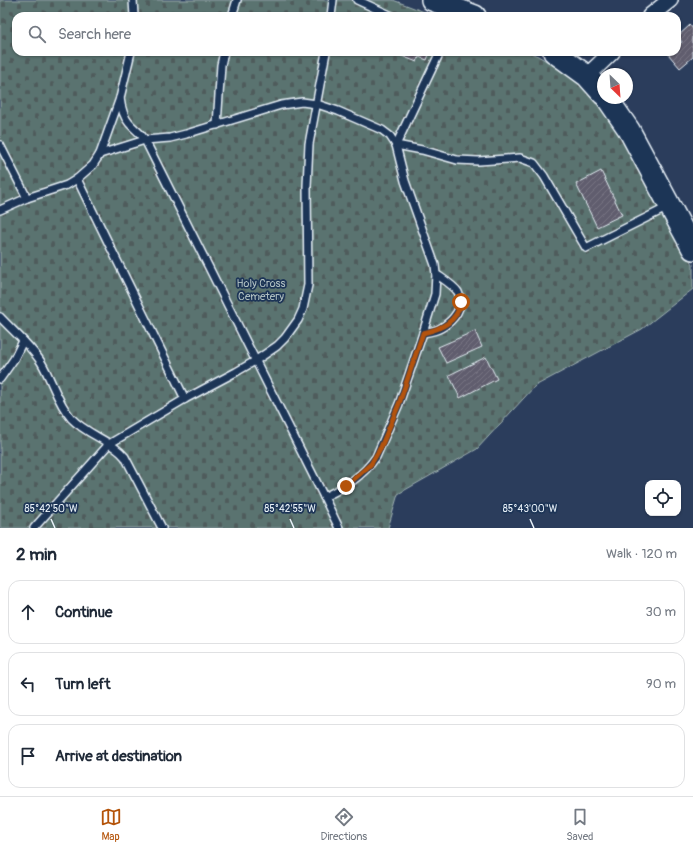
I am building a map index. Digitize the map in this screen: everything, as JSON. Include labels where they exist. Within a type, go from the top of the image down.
[{"type":"main road","points":[[432,0],[464,12]]},
{"type":"main road","points":[[560,56],[587,76],[597,87]]},
{"type":"main road","points":[[611,104],[629,130],[693,248]]},
{"type":"street","points":[[655,12],[670,0]]},
{"type":"street","points":[[587,76],[608,56]]},
{"type":"lane","points":[[133,0],[134,12]]},
{"type":"lane","points":[[233,12],[237,0]]},
{"type":"lane","points":[[332,12],[333,0]]},
{"type":"lane","points":[[357,0],[383,12]]},
{"type":"lane","points":[[0,210],[28,198],[54,190],[77,179],[93,165],[100,154],[120,98],[130,56]]},
{"type":"lane","points":[[217,125],[221,65],[223,56]]},
{"type":"lane","points":[[34,528],[109,444],[185,399],[255,361],[277,346],[298,320],[306,298],[308,273],[308,163],[312,130],[325,56]]},
{"type":"lane","points":[[396,145],[438,56]]},
{"type":"lane","points":[[120,98],[124,115],[128,122],[141,134],[145,140],[324,497],[338,528]]},
{"type":"lane","points":[[100,154],[145,140],[170,138],[281,105],[302,102],[317,104],[338,111],[377,128],[390,136],[396,145],[405,181],[431,254],[436,274],[435,294],[399,404],[376,457],[371,464],[354,480],[346,486],[324,497]]},
{"type":"lane","points":[[0,145],[28,198]]},
{"type":"lane","points":[[396,145],[422,150],[457,160],[479,161],[520,158],[534,163],[544,176],[586,248],[670,205]]},
{"type":"lane","points":[[77,179],[185,399]]},
{"type":"lane","points":[[423,333],[435,330],[448,323],[459,309],[461,302],[457,291],[436,274]]},
{"type":"lane","points":[[0,317],[41,362],[60,401],[70,416],[83,429],[120,451],[125,457],[162,528]]},
{"type":"lane","points":[[0,379],[11,364],[23,341]]},
{"type":"green space","name":"Holy Cross Cemetery","points":[[0,0],[393,0],[424,12],[12,12],[12,56],[538,56],[572,76],[600,107],[643,171],[693,264],[693,289],[642,329],[535,386],[477,449],[398,494],[388,528],[0,528]]},
{"type":"building","points":[[690,25],[693,29],[693,57],[680,68],[670,56],[681,56],[681,33]]},
{"type":"building","points":[[402,56],[428,56],[427,60],[419,57],[417,62]]},
{"type":"building","points":[[601,171],[622,215],[597,227],[576,184]]},
{"type":"building","points":[[475,331],[482,347],[446,363],[438,347]]},
{"type":"building","points":[[486,357],[497,379],[460,398],[449,375]]},
{"type":"route","points":[[346,486],[371,464],[376,457],[399,404],[423,333],[441,328],[448,323],[459,309],[461,302]]}]
